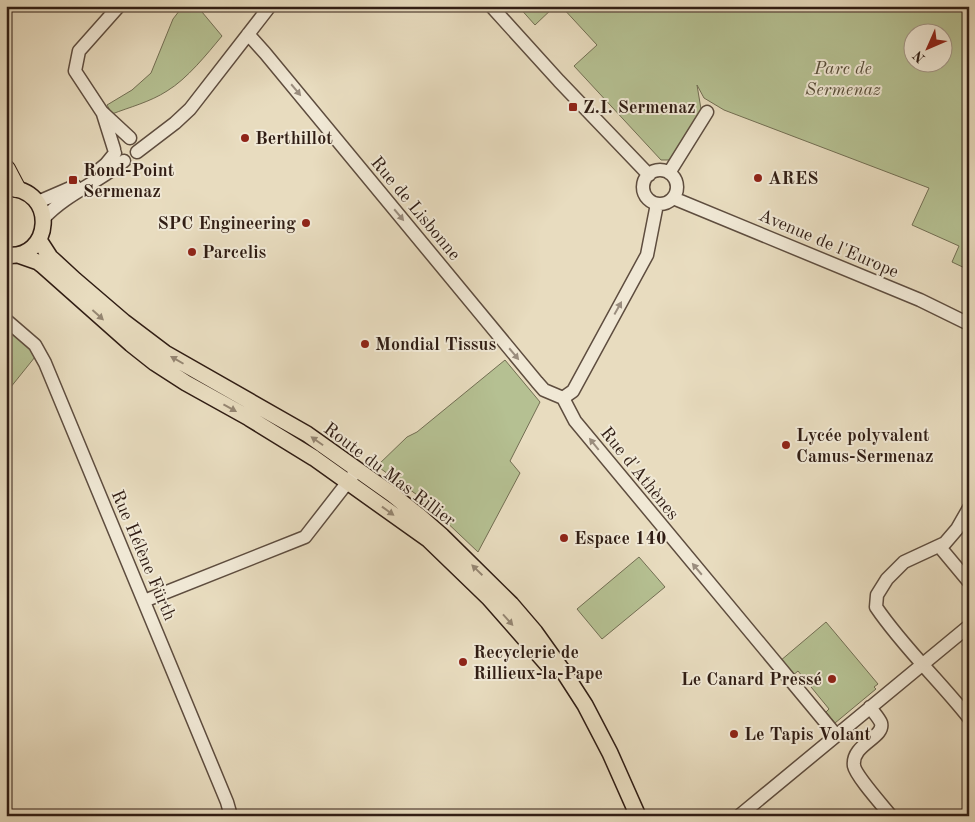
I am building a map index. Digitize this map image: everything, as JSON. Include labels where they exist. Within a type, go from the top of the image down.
[{"type":"highway","points":[[6,169],[11,188]]},
{"type":"main road","points":[[11,188],[32,196],[38,202],[44,218],[44,229],[39,240],[26,252],[12,255]]},
{"type":"main road","name":"Route du Mas Rillier","points":[[39,240],[50,257],[75,280],[165,354],[307,434],[418,514],[442,536],[511,604],[535,632],[585,705],[610,753],[638,816]]},
{"type":"main road","name":"Route du Mas Rillier","points":[[12,255],[38,262],[155,363],[186,384],[248,418],[314,458],[429,540],[489,598],[546,662],[569,693],[594,736],[631,816]]},
{"type":"street","points":[[119,6],[79,51],[75,71],[102,112],[133,144]]},
{"type":"street","points":[[44,218],[53,208],[112,171],[117,154],[116,143],[120,139],[133,144],[175,123],[190,108],[270,6]]},
{"type":"street","points":[[491,6],[559,81],[649,175]]},
{"type":"street","name":"Rue de Lisbonne","points":[[248,34],[537,382],[544,390],[562,398]]},
{"type":"street","points":[[102,112],[117,154],[130,160],[133,144]]},
{"type":"street","points":[[669,173],[707,112]]},
{"type":"street","points":[[38,202],[77,185],[93,175],[117,154]]},
{"type":"street","points":[[658,171],[669,173],[676,182],[677,187],[674,198],[666,203],[657,204],[647,198],[644,186],[649,175],[658,171]]},
{"type":"street","name":"Avenue de l'Europe","points":[[674,198],[920,300],[969,324]]},
{"type":"street","points":[[562,398],[573,391],[647,255],[657,204]]},
{"type":"street","name":"Rue Hélène Fürth","points":[[6,320],[34,345],[45,363],[227,802],[231,816]]},
{"type":"street","name":"Rue d'Athènes","points":[[562,398],[575,422],[836,735]]},
{"type":"street","points":[[144,601],[306,537],[357,469]]},
{"type":"street","points":[[969,508],[957,529],[945,543],[904,562],[887,579],[877,595],[876,607],[921,665],[935,677],[969,718]]},
{"type":"street","points":[[939,546],[969,582]]},
{"type":"street","points":[[739,816],[969,626]]},
{"type":"street","points":[[870,707],[881,722],[881,726],[879,732],[858,750],[855,755],[855,769],[890,816]]},
{"type":"green space","points":[[183,6],[197,6],[222,36],[182,80],[167,91],[140,104],[112,114],[107,105],[132,90],[151,73],[173,19]]},
{"type":"green space","points":[[518,6],[555,6],[535,25]]},
{"type":"green space","name":"Parc de Sermenaz","points":[[561,6],[969,6],[969,270],[952,262],[959,246],[912,225],[929,188],[724,110],[704,98],[697,85],[701,109],[671,160],[661,160],[574,66],[597,45]]},
{"type":"green space","points":[[6,324],[39,352],[6,393]]},
{"type":"green space","points":[[505,360],[540,402],[510,461],[520,473],[478,552],[420,497],[377,466],[407,437],[417,432]]},
{"type":"green space","points":[[639,557],[665,587],[602,639],[577,609]]},
{"type":"green space","points":[[826,622],[878,684],[874,687],[876,689],[835,723],[826,712],[829,709],[798,671],[792,676],[780,661]]},
{"type":"place","name":"Z.I. Sermenaz","points":[[573,107]]},
{"type":"place","name":"Berthillot","points":[[245,138]]},
{"type":"place","name":"ARES","points":[[758,178]]},
{"type":"place","name":"Rond-Point Sermenaz","points":[[73,180]]},
{"type":"place","name":"SPC Engineering","points":[[306,223]]},
{"type":"place","name":"Parcelis","points":[[192,252]]},
{"type":"place","name":"Mondial Tissus","points":[[365,344]]},
{"type":"place","name":"Lycée polyvalent Camus-Sermenaz","points":[[786,445]]},
{"type":"place","name":"Espace 140","points":[[564,538]]},
{"type":"place","name":"Recyclerie de Rillieux-la-Pape","points":[[463,662]]},
{"type":"place","name":"Le Canard Pressé","points":[[832,679]]},
{"type":"place","name":"Le Tapis Volant","points":[[734,734]]}]
